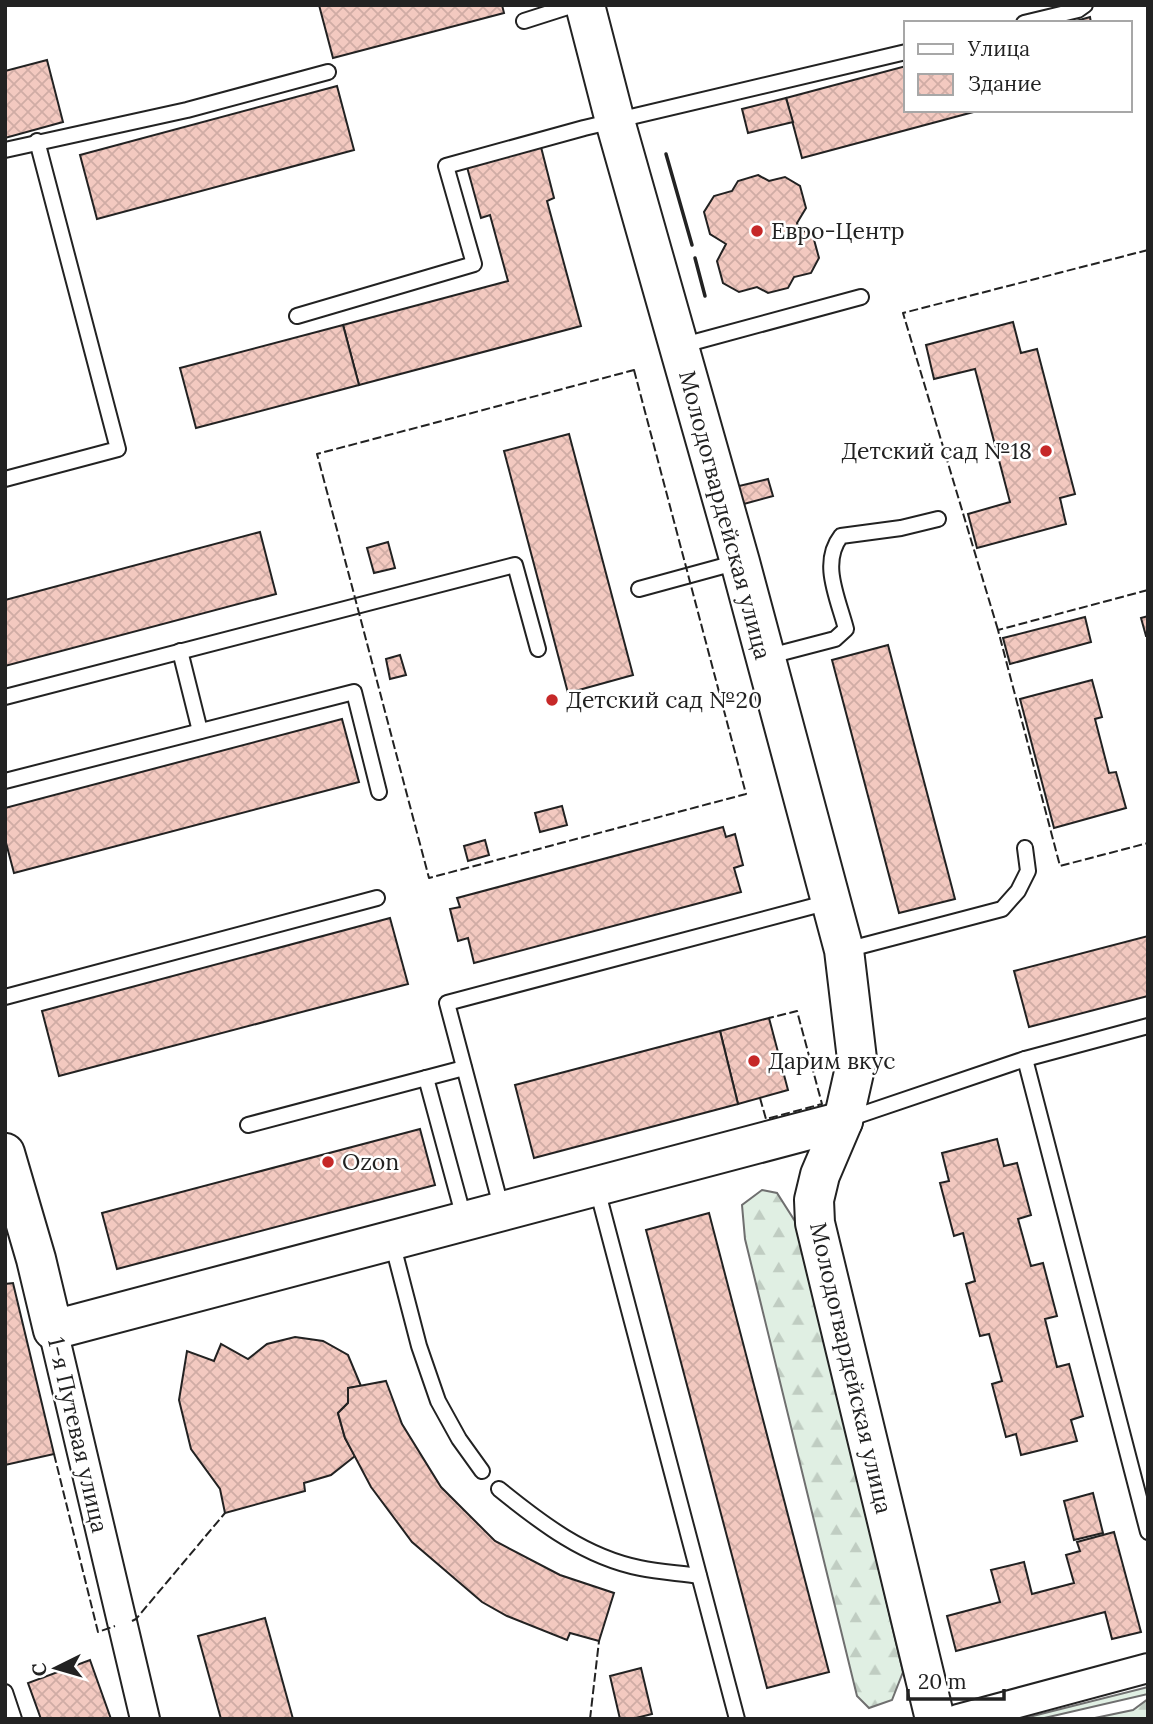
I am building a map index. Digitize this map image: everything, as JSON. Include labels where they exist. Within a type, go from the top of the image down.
[{"type":"street","name":"Молодогвардейская улица","points":[[585,5],[615,121],[740,562],[844,950],[857,1059],[843,1121],[820,1175],[814,1200],[815,1223],[936,1719]]},
{"type":"street","points":[[53,1330],[843,1121]]},
{"type":"street","name":"1-я Путевая улица","points":[[5,1154],[36,1259],[145,1719]]},
{"type":"street","points":[[958,1719],[1148,1668]]},
{"type":"lane","points":[[524,21],[573,5]]},
{"type":"lane","points":[[1032,21],[1077,10],[1085,5]]},
{"type":"lane","points":[[297,316],[474,264],[446,166],[615,121],[904,52]]},
{"type":"lane","points":[[5,150],[187,110],[328,72]]},
{"type":"lane","points":[[5,480],[118,449],[37,141]]},
{"type":"lane","points":[[679,346],[861,297]]},
{"type":"lane","points":[[765,657],[835,639],[846,629],[830,567],[832,547],[841,536],[901,528],[937,519]]},
{"type":"lane","points":[[639,589],[740,562]]},
{"type":"lane","points":[[5,697],[515,565],[538,649]]},
{"type":"lane","points":[[180,651],[200,731]]},
{"type":"lane","points":[[5,781],[354,692],[379,792]]},
{"type":"lane","points":[[844,950],[1002,909],[1018,891],[1028,871],[1025,848]]},
{"type":"lane","points":[[5,997],[377,898]]},
{"type":"lane","points":[[502,1212],[447,1003],[832,901]]},
{"type":"lane","points":[[843,1121],[1025,1059],[1148,1026]]},
{"type":"lane","points":[[1025,1059],[1148,1532]]},
{"type":"lane","points":[[248,1125],[464,1068]]},
{"type":"lane","points":[[426,1078],[465,1222]]},
{"type":"lane","points":[[596,1187],[737,1719]]},
{"type":"lane","points":[[392,1241],[419,1346],[438,1401],[458,1439],[482,1471]]},
{"type":"lane","points":[[499,1489],[548,1529],[590,1551],[638,1567],[699,1576]]},
{"type":"lane","points":[[5,1692],[14,1719]]},
{"type":"green space","points":[[762,1190],[777,1193],[798,1226],[903,1672],[892,1700],[869,1708],[857,1696],[745,1239],[742,1205]]},
{"type":"green space","points":[[1148,1687],[1148,1694],[1040,1719],[1021,1719]]},
{"type":"green space","points":[[1148,1699],[1148,1719],[1090,1719],[1133,1710]]},
{"type":"building","points":[[319,5],[502,5],[504,13],[333,58]]},
{"type":"building","points":[[47,60],[63,122],[5,138],[5,71]]},
{"type":"building","points":[[904,67],[904,112],[974,112],[802,158],[786,98]]},
{"type":"building","points":[[337,86],[354,150],[97,219],[80,155]]},
{"type":"building","points":[[786,98],[793,122],[748,133],[742,109]]},
{"type":"building","points":[[541,147],[554,198],[547,201],[581,326],[359,385],[343,325],[508,281],[490,215],[481,218],[467,167]]},
{"type":"building","name":"Евро-Центр","points":[[758,175],[769,181],[785,177],[800,186],[806,208],[797,223],[799,228],[813,236],[819,258],[811,273],[794,277],[788,288],[768,293],[757,287],[739,292],[723,283],[717,261],[726,244],[710,234],[704,212],[714,196],[732,191],[738,181]]},
{"type":"building","name":"Детский сад №18","points":[[1013,322],[1021,353],[1037,349],[1075,494],[1060,498],[1066,524],[977,548],[968,514],[1010,502],[975,369],[934,379],[926,345]]},
{"type":"building","points":[[343,325],[359,385],[196,428],[180,368]]},
{"type":"building","points":[[569,434],[633,675],[568,693],[504,451]]},
{"type":"building","points":[[768,479],[773,496],[740,505],[735,487]]},
{"type":"building","points":[[260,532],[276,594],[5,666],[5,600]]},
{"type":"building","points":[[388,542],[395,568],[374,573],[367,548]]},
{"type":"building","points":[[1148,616],[1148,636],[1146,636],[1141,618]]},
{"type":"building","points":[[1085,617],[1091,642],[1010,664],[1003,638]]},
{"type":"building","points":[[888,645],[955,899],[899,913],[832,660]]},
{"type":"building","points":[[400,655],[406,675],[390,679],[386,659]]},
{"type":"building","points":[[1092,680],[1102,717],[1095,719],[1109,773],[1116,772],[1126,808],[1054,828],[1020,699]]},
{"type":"building","points":[[342,719],[359,782],[14,873],[5,839],[5,808]]},
{"type":"building","points":[[562,806],[567,825],[540,832],[535,813]]},
{"type":"building","points":[[723,827],[726,837],[735,834],[743,865],[734,868],[741,892],[474,963],[468,938],[458,941],[450,909],[460,907],[457,898]]},
{"type":"building","points":[[485,840],[489,855],[468,861],[464,846]]},
{"type":"building","points":[[390,918],[408,984],[59,1076],[42,1011]]},
{"type":"building","points":[[1148,936],[1148,996],[1029,1027],[1014,971]]},
{"type":"building","name":"Дарим вкус","points":[[769,1018],[788,1090],[738,1104],[720,1031]]},
{"type":"building","points":[[720,1031],[738,1104],[534,1158],[515,1085]]},
{"type":"building","points":[[420,1129],[435,1185],[117,1269],[102,1213]]},
{"type":"building","points":[[997,1139],[1004,1166],[1017,1163],[1031,1215],[1018,1219],[1031,1266],[1043,1263],[1057,1316],[1045,1319],[1057,1367],[1069,1364],[1083,1416],[1071,1420],[1077,1441],[1021,1455],[1016,1434],[1006,1437],[992,1384],[1002,1381],[989,1334],[980,1336],[966,1284],[975,1281],[963,1233],[954,1236],[940,1183],[949,1181],[942,1153]]},
{"type":"building","points":[[709,1213],[829,1672],[767,1688],[646,1230]]},
{"type":"building","points":[[13,1283],[54,1454],[5,1465],[5,1284]]},
{"type":"building","points":[[295,1337],[323,1341],[348,1355],[361,1386],[348,1388],[348,1403],[338,1413],[345,1438],[355,1456],[331,1475],[304,1483],[305,1491],[225,1513],[220,1489],[191,1449],[179,1400],[187,1351],[214,1361],[221,1344],[248,1359],[267,1344]]},
{"type":"building","points":[[386,1381],[402,1424],[441,1487],[495,1541],[560,1575],[614,1593],[599,1641],[570,1633],[567,1640],[507,1616],[482,1602],[412,1542],[371,1487],[345,1438],[338,1413],[348,1403],[348,1388]]},
{"type":"building","points":[[1093,1493],[1103,1533],[1074,1540],[1064,1501]]},
{"type":"building","points":[[1114,1532],[1141,1632],[1112,1639],[1105,1612],[956,1651],[947,1616],[1000,1602],[991,1570],[1024,1562],[1032,1594],[1074,1583],[1066,1555],[1080,1551],[1077,1542]]},
{"type":"building","points":[[265,1618],[293,1719],[221,1719],[198,1636]]},
{"type":"building","points":[[90,1660],[111,1719],[41,1719],[28,1683]]},
{"type":"building","points":[[641,1668],[652,1714],[620,1719],[610,1676]]},
{"type":"fence","points":[[998,630],[903,313],[1148,250]]},
{"type":"fence","points":[[634,370],[746,794],[429,878],[317,454],[634,370]]},
{"type":"fence","points":[[1148,590],[998,630],[1060,866],[1148,843]]},
{"type":"fence","points":[[760,1098],[766,1119],[822,1104],[797,1011],[769,1018]]},
{"type":"fence","points":[[54,1454],[98,1632],[115,1626]]},
{"type":"fence","points":[[132,1621],[225,1513]]},
{"type":"fence","points":[[590,1719],[599,1641]]},
{"type":"wall","points":[[666,154],[692,245]]},
{"type":"wall","points":[[695,258],[705,296]]},
{"type":"place","name":"Евро-Центр","points":[[757,231]]},
{"type":"place","name":"Детский сад №18","points":[[1046,451]]},
{"type":"place","name":"Детский сад №20","points":[[552,700]]},
{"type":"place","name":"Дарим вкус","points":[[754,1061]]},
{"type":"place","name":"Ozon","points":[[328,1162]]}]
